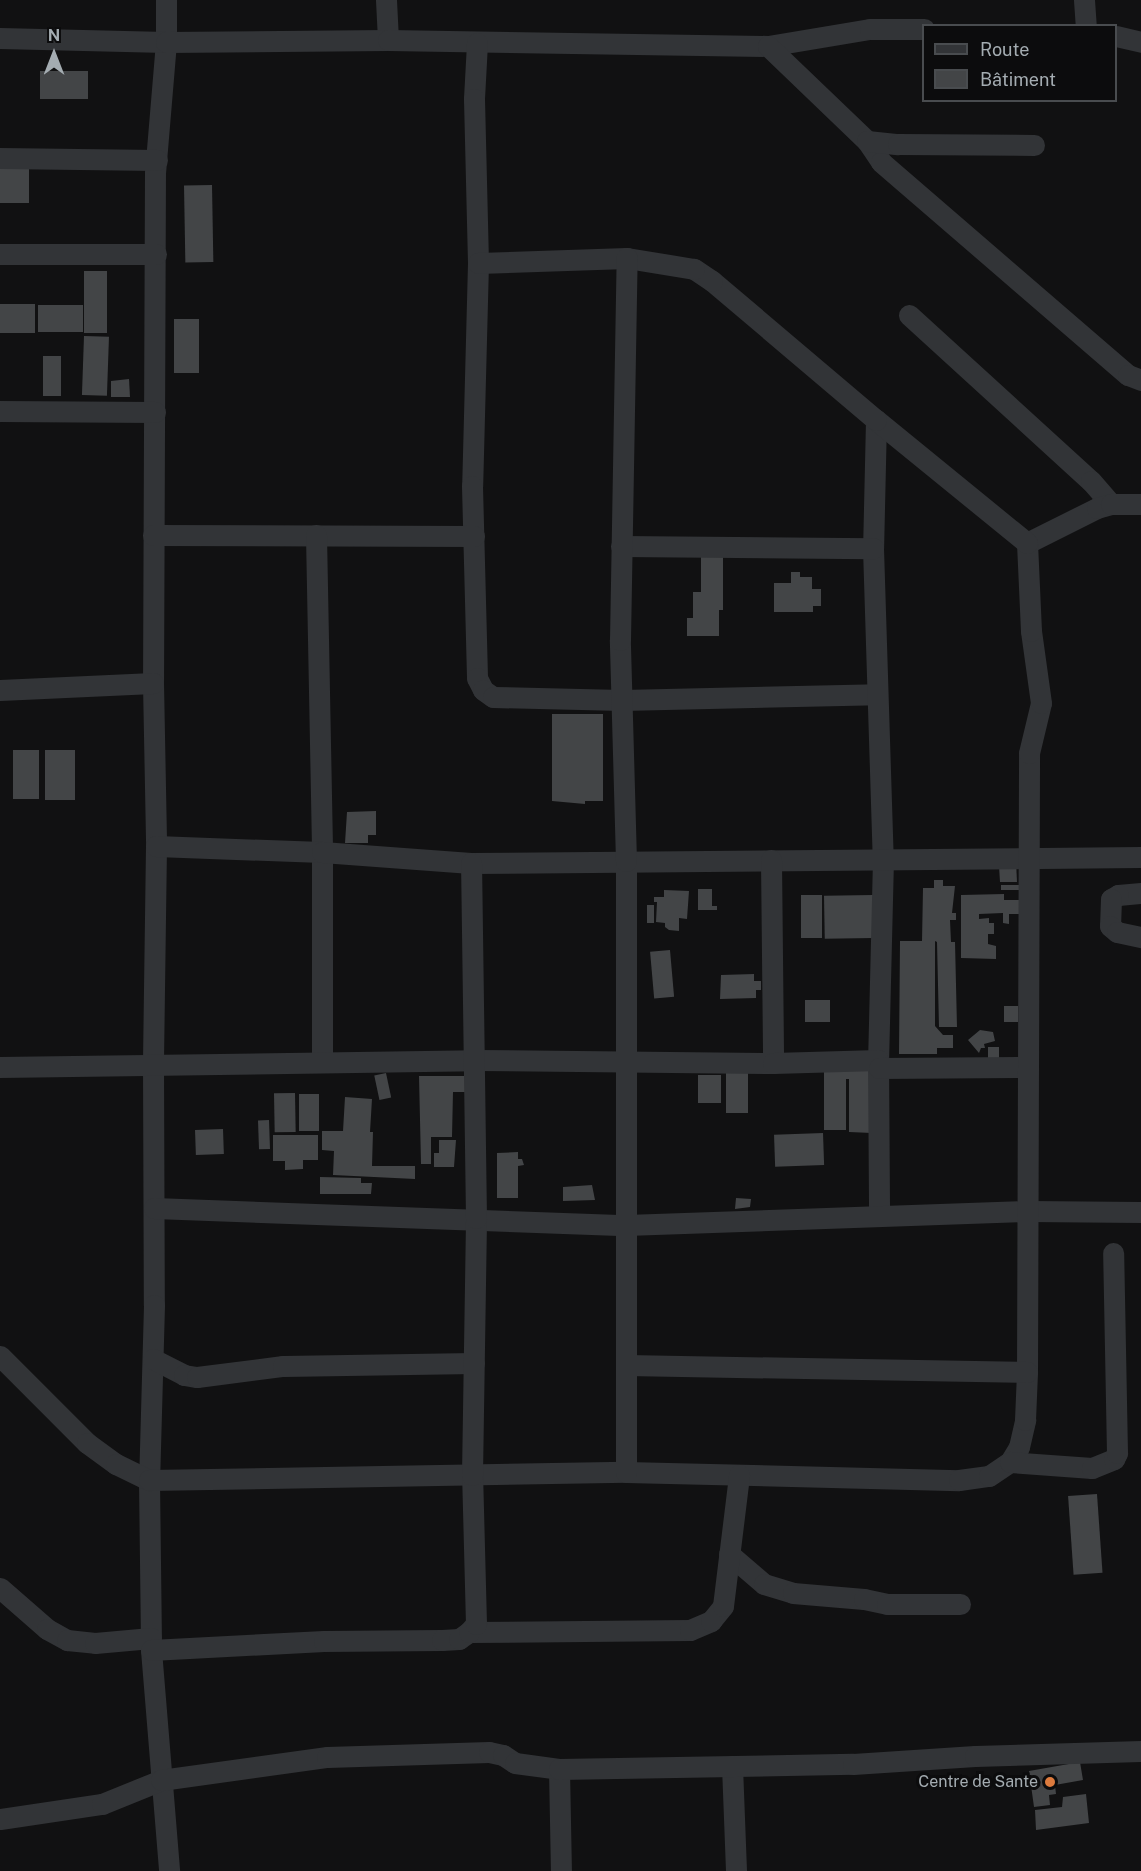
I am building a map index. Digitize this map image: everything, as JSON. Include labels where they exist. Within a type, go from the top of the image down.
[{"type":"street","points":[[166,0],[166,42],[157,160],[153,535],[156,846],[154,1208],[149,1480],[151,1644],[170,1871]]},
{"type":"street","points":[[386,0],[388,40]]},
{"type":"street","points":[[1084,0],[1086,24]]},
{"type":"street","points":[[0,38],[166,42],[388,40],[768,46],[870,29],[922,29]]},
{"type":"street","points":[[1117,36],[1141,42]]},
{"type":"street","points":[[477,43],[474,99],[478,263],[472,486],[477,678],[483,690],[493,697],[622,700],[877,694]]},
{"type":"street","points":[[768,46],[867,141],[880,162],[1128,375],[1141,381]]},
{"type":"street","points":[[867,141],[898,144],[1034,145]]},
{"type":"street","points":[[0,158],[157,160]]},
{"type":"street","points":[[0,254],[156,254]]},
{"type":"street","points":[[0,1356],[87,1443],[116,1464],[149,1480],[626,1472],[959,1480],[989,1476],[1011,1462],[1019,1447],[1025,1420],[1027,1372],[1029,753],[1041,703],[1031,630],[1027,543],[694,268],[627,258],[478,263]]},
{"type":"street","points":[[626,1472],[626,861],[621,546],[626,434],[627,258]]},
{"type":"street","points":[[909,315],[1091,481],[1111,504]]},
{"type":"street","points":[[0,411],[155,412]]},
{"type":"street","points":[[876,420],[873,548],[883,859],[879,1215]]},
{"type":"street","points":[[1027,543],[1097,508],[1111,504],[1141,504]]},
{"type":"street","points":[[153,535],[474,536]]},
{"type":"street","points":[[316,535],[322,852],[322,1062]]},
{"type":"street","points":[[621,546],[873,548]]},
{"type":"street","points":[[0,690],[153,683]]},
{"type":"street","points":[[156,846],[322,852],[471,863],[1141,857]]},
{"type":"street","points":[[771,860],[773,1063]]},
{"type":"street","points":[[0,1588],[47,1629],[67,1640],[95,1643],[442,1640],[459,1639],[470,1632],[476,1623],[472,1475],[476,1218],[471,863]]},
{"type":"street","points":[[1141,893],[1118,895],[1111,899],[1110,926],[1117,932],[1141,937]]},
{"type":"street","points":[[0,1067],[626,1059],[1028,1068]]},
{"type":"street","points":[[154,1208],[626,1225],[1028,1211],[1141,1212]]},
{"type":"street","points":[[1011,1462],[1092,1468],[1114,1459],[1117,1453],[1113,1253]]},
{"type":"street","points":[[153,1359],[184,1375],[196,1377],[283,1366],[474,1363]]},
{"type":"street","points":[[626,1365],[1027,1372]]},
{"type":"street","points":[[470,1632],[690,1630],[711,1621],[723,1606],[740,1475]]},
{"type":"street","points":[[729,1554],[764,1584],[793,1593],[864,1599],[887,1604],[960,1604]]},
{"type":"street","points":[[0,1819],[102,1804],[161,1780],[327,1757],[477,1752],[503,1755],[515,1763],[559,1769],[732,1766],[1141,1751]]},
{"type":"street","points":[[732,1766],[736,1871]]},
{"type":"street","points":[[559,1769],[561,1871]]},
{"type":"building","points":[[40,71],[88,71],[88,99],[40,99]]},
{"type":"building","points":[[0,164],[29,164],[29,203],[0,203]]},
{"type":"building","points":[[184,185],[212,185],[213,262],[185,262]]},
{"type":"building","points":[[84,271],[107,271],[107,333],[84,333]]},
{"type":"building","points":[[0,304],[35,304],[35,333],[0,333]]},
{"type":"building","points":[[38,305],[83,305],[83,332],[38,332]]},
{"type":"building","points":[[174,319],[199,319],[199,373],[174,373]]},
{"type":"building","points":[[84,336],[109,337],[107,396],[82,395]]},
{"type":"building","points":[[43,356],[61,356],[61,396],[43,396]]},
{"type":"building","points":[[129,379],[130,397],[111,397],[111,381]]},
{"type":"building","points":[[701,551],[723,551],[723,610],[719,610],[719,636],[687,636],[687,618],[693,618],[693,592],[701,592]]},
{"type":"building","points":[[791,572],[800,572],[800,577],[812,577],[812,589],[821,589],[821,606],[813,606],[813,612],[774,612],[774,583],[791,583]]},
{"type":"building","points":[[552,714],[603,714],[603,801],[585,801],[585,804],[552,801]]},
{"type":"building","points":[[13,750],[39,750],[39,799],[13,799]]},
{"type":"building","points":[[45,750],[75,750],[75,800],[45,800]]},
{"type":"building","points":[[376,811],[376,835],[368,835],[368,843],[345,843],[347,812]]},
{"type":"building","points":[[1016,861],[1017,882],[1000,882],[999,866]]},
{"type":"building","points":[[934,880],[943,880],[943,886],[955,886],[952,913],[956,913],[956,920],[950,920],[951,942],[955,942],[957,1027],[939,1027],[937,942],[935,941],[935,1026],[943,1035],[953,1035],[953,1048],[937,1048],[937,1054],[899,1054],[900,941],[922,941],[923,888],[934,888]]},
{"type":"building","points":[[1001,885],[1019,885],[1019,890],[1001,890]]},
{"type":"building","points":[[698,889],[712,889],[712,906],[717,906],[717,910],[698,910]]},
{"type":"building","points":[[664,890],[689,891],[687,919],[679,918],[679,931],[669,930],[665,927],[665,923],[656,922],[657,902],[654,902],[654,897],[664,897]]},
{"type":"building","points":[[1004,894],[1004,900],[1019,900],[1019,914],[1009,914],[1009,924],[1003,923],[1003,913],[979,914],[979,919],[989,918],[989,923],[994,923],[994,934],[988,934],[988,944],[996,946],[996,959],[961,958],[961,895]]},
{"type":"building","points":[[801,895],[822,895],[822,938],[801,938]]},
{"type":"building","points":[[873,895],[874,938],[825,939],[824,896]]},
{"type":"building","points":[[647,905],[654,905],[654,923],[647,923]]},
{"type":"building","points":[[670,950],[674,997],[654,999],[650,952]]},
{"type":"building","points":[[754,974],[754,981],[761,981],[761,990],[756,990],[756,998],[720,999],[721,975]]},
{"type":"building","points":[[805,1000],[830,1000],[830,1022],[805,1022]]},
{"type":"building","points":[[1004,1006],[1018,1006],[1018,1022],[1004,1022]]},
{"type":"building","points":[[980,1030],[993,1032],[995,1041],[984,1044],[985,1048],[981,1048],[979,1053],[968,1040]]},
{"type":"building","points":[[988,1047],[999,1047],[999,1059],[988,1059]]},
{"type":"building","points":[[824,1066],[873,1066],[872,1133],[849,1132],[849,1079],[846,1079],[846,1130],[824,1130]]},
{"type":"building","points":[[726,1070],[748,1070],[748,1113],[726,1113]]},
{"type":"building","points":[[386,1073],[391,1097],[379,1100],[374,1075]]},
{"type":"building","points":[[698,1075],[721,1075],[721,1103],[698,1103]]},
{"type":"building","points":[[419,1076],[469,1076],[469,1092],[453,1092],[452,1137],[431,1137],[431,1164],[421,1164]]},
{"type":"building","points":[[274,1093],[295,1093],[296,1132],[275,1132]]},
{"type":"building","points":[[299,1094],[319,1094],[319,1131],[299,1131]]},
{"type":"building","points":[[345,1097],[372,1099],[370,1132],[373,1132],[372,1166],[415,1166],[415,1179],[333,1175],[334,1151],[322,1150],[322,1131],[343,1131]]},
{"type":"building","points":[[258,1120],[269,1120],[270,1149],[259,1149]]},
{"type":"building","points":[[223,1129],[224,1154],[196,1155],[195,1130]]},
{"type":"building","points":[[823,1133],[824,1165],[775,1167],[774,1135]]},
{"type":"building","points":[[273,1135],[318,1135],[318,1160],[303,1160],[303,1169],[285,1170],[285,1161],[273,1161]]},
{"type":"building","points":[[439,1140],[456,1140],[454,1167],[434,1167],[434,1153],[439,1153]]},
{"type":"building","points":[[518,1152],[518,1159],[522,1159],[524,1165],[518,1166],[518,1198],[497,1198],[497,1153]]},
{"type":"building","points":[[320,1177],[361,1178],[361,1183],[372,1183],[371,1194],[320,1194]]},
{"type":"building","points":[[592,1185],[595,1200],[563,1201],[563,1187]]},
{"type":"building","points":[[736,1198],[751,1199],[750,1207],[735,1209]]},
{"type":"building","points":[[1097,1494],[1103,1573],[1074,1575],[1068,1496]]},
{"type":"building","name":"Centre de Sante","points":[[1080,1762],[1083,1780],[1055,1785],[1056,1794],[1049,1795],[1050,1805],[1034,1807],[1029,1771]]},
{"type":"building","name":"Centre de Sante","points":[[1086,1794],[1089,1823],[1036,1830],[1035,1810],[1062,1807],[1063,1797]]},
{"type":"place","name":"Centre de Sante","points":[[1050,1782]]}]
